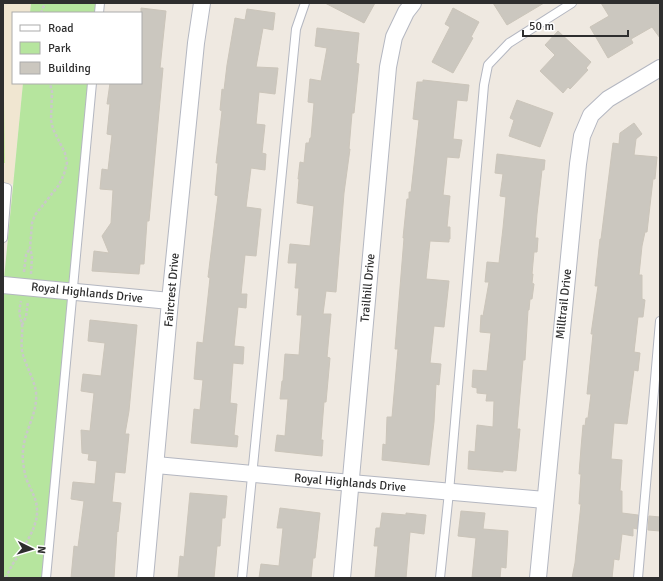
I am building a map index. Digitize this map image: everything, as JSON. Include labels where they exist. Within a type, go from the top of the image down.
[{"type":"street","name":"Faircrest Drive","points":[[145,578],[170,301],[196,43],[202,3]]},
{"type":"street","name":"Trailhill Drive","points":[[342,578],[388,67],[394,37],[406,12],[414,3]]},
{"type":"street","name":"Milltrail Drive","points":[[538,578],[577,172],[582,136],[591,115],[608,99],[660,68]]},
{"type":"street","name":"Royal Highlands Drive","points":[[3,285],[170,301]]},
{"type":"street","name":"Royal Highlands Drive","points":[[156,465],[351,484],[545,500]]},
{"type":"lane","points":[[242,578],[296,29],[304,3]]},
{"type":"lane","points":[[440,578],[449,492],[484,85],[488,65],[509,43],[572,3]]},
{"type":"lane","points":[[46,578],[92,84]]},
{"type":"lane","points":[[3,187],[6,188],[3,238]]},
{"type":"lane","points":[[638,578],[660,321]]},
{"type":"path","points":[[30,248],[32,223],[35,215],[59,185],[67,163],[65,153],[50,120],[52,92],[50,84]]},
{"type":"path","points":[[6,578],[31,533],[36,520],[37,509],[35,498],[26,479],[23,466],[23,451],[33,418],[36,393],[34,382],[22,354],[22,325]]},
{"type":"shaded area","points":[[3,3],[31,3],[30,12],[12,12],[12,84],[23,84],[13,184],[3,183]]},
{"type":"green space","points":[[31,3],[100,3],[99,12],[30,12]]},
{"type":"green space","points":[[3,39],[5,163],[3,163]]},
{"type":"green space","points":[[23,84],[93,84],[48,578],[3,578],[3,289]]},
{"type":"building","points":[[325,3],[375,3],[364,23]]},
{"type":"building","points":[[493,3],[544,3],[507,25]]},
{"type":"building","points":[[601,3],[660,3],[660,38],[652,27],[631,39],[633,43],[608,58],[590,27],[609,16]]},
{"type":"building","points":[[141,8],[166,11],[160,68],[163,68],[144,264],[140,264],[139,274],[92,271],[94,251],[109,253],[102,236],[111,223],[113,190],[100,189],[102,169],[108,170],[112,135],[107,134],[110,104],[107,104],[110,84],[142,84]]},
{"type":"building","points":[[453,8],[479,22],[471,37],[473,38],[453,73],[432,62],[450,27],[445,24]]},
{"type":"building","points":[[247,9],[275,13],[273,30],[263,28],[256,67],[278,68],[275,94],[259,92],[256,124],[265,125],[262,153],[266,154],[265,170],[251,168],[246,207],[261,209],[256,256],[245,255],[241,294],[247,294],[246,308],[238,307],[234,346],[244,347],[243,364],[233,363],[230,403],[237,404],[234,435],[238,436],[237,447],[191,443],[194,409],[200,410],[203,380],[194,379],[197,342],[203,343],[210,278],[208,277],[218,196],[215,195],[218,163],[216,163],[222,111],[220,110],[222,89],[224,90],[235,18],[245,20]]},
{"type":"building","points":[[317,28],[359,33],[356,63],[359,64],[354,113],[352,113],[350,149],[344,193],[336,292],[326,291],[323,314],[331,314],[327,357],[330,358],[321,440],[323,440],[322,456],[275,451],[277,435],[285,436],[288,399],[280,399],[285,354],[299,355],[302,315],[297,315],[299,288],[295,288],[297,263],[288,263],[290,244],[310,246],[314,206],[297,203],[300,162],[304,163],[306,143],[309,143],[311,138],[314,103],[308,102],[310,79],[321,81],[327,48],[315,46]]},
{"type":"building","points":[[558,31],[591,62],[586,68],[588,70],[570,89],[568,87],[563,93],[540,71],[555,55],[545,45]]},
{"type":"building","points":[[423,80],[469,85],[467,101],[457,100],[453,139],[462,140],[459,158],[447,157],[443,195],[450,196],[447,227],[450,227],[450,239],[449,242],[430,241],[426,279],[449,281],[444,327],[434,326],[430,363],[441,364],[439,385],[436,384],[434,422],[429,465],[382,460],[383,444],[386,445],[387,417],[392,417],[398,349],[395,349],[403,238],[407,199],[409,199],[409,192],[411,192],[419,120],[413,119],[417,82],[423,82]]},
{"type":"building","points":[[517,100],[553,113],[540,147],[509,136],[514,120],[510,118]]},
{"type":"building","points":[[634,123],[642,134],[636,139],[634,155],[657,157],[647,232],[645,232],[642,246],[639,275],[642,275],[642,299],[645,300],[643,317],[638,317],[634,352],[640,353],[638,371],[634,370],[627,424],[614,423],[611,459],[622,460],[620,491],[622,491],[622,513],[638,515],[637,529],[633,528],[633,536],[622,534],[619,560],[614,559],[612,578],[572,578],[581,504],[579,504],[581,474],[579,474],[583,425],[585,426],[586,418],[588,418],[591,394],[587,394],[593,334],[591,334],[598,286],[595,286],[613,143],[619,144],[620,133]]},
{"type":"building","points":[[497,154],[545,160],[544,170],[542,170],[537,214],[535,238],[538,238],[537,252],[534,252],[532,274],[532,283],[534,284],[532,299],[530,299],[528,310],[525,360],[523,360],[517,429],[520,429],[516,471],[503,470],[503,472],[468,469],[469,451],[475,452],[477,425],[493,427],[494,401],[486,401],[487,394],[477,393],[477,388],[472,387],[473,370],[487,371],[491,333],[480,332],[481,315],[483,316],[489,282],[485,282],[487,262],[499,263],[503,228],[506,197],[500,196],[503,174],[495,173]]},
{"type":"building","points":[[90,320],[137,325],[129,411],[125,434],[129,434],[125,473],[115,472],[112,502],[121,503],[118,532],[117,531],[114,578],[71,578],[74,546],[78,547],[84,501],[71,499],[73,482],[95,484],[97,461],[88,460],[89,454],[82,453],[81,430],[90,431],[94,393],[81,391],[83,374],[101,376],[105,343],[88,341]]},
{"type":"building","points":[[190,493],[227,496],[225,518],[222,518],[220,546],[217,546],[214,578],[178,578],[180,556],[184,557]]},
{"type":"building","points":[[280,508],[320,513],[315,558],[313,558],[311,578],[259,578],[261,564],[279,566],[283,528],[277,528]]},
{"type":"building","points":[[461,511],[485,513],[483,529],[508,531],[506,568],[501,567],[500,578],[472,578],[476,538],[458,536]]},
{"type":"building","points":[[382,513],[426,515],[424,534],[410,532],[406,578],[375,578],[378,546],[374,546],[376,528],[380,528]]},
{"type":"building","points":[[649,516],[660,517],[660,531],[648,530]]}]
